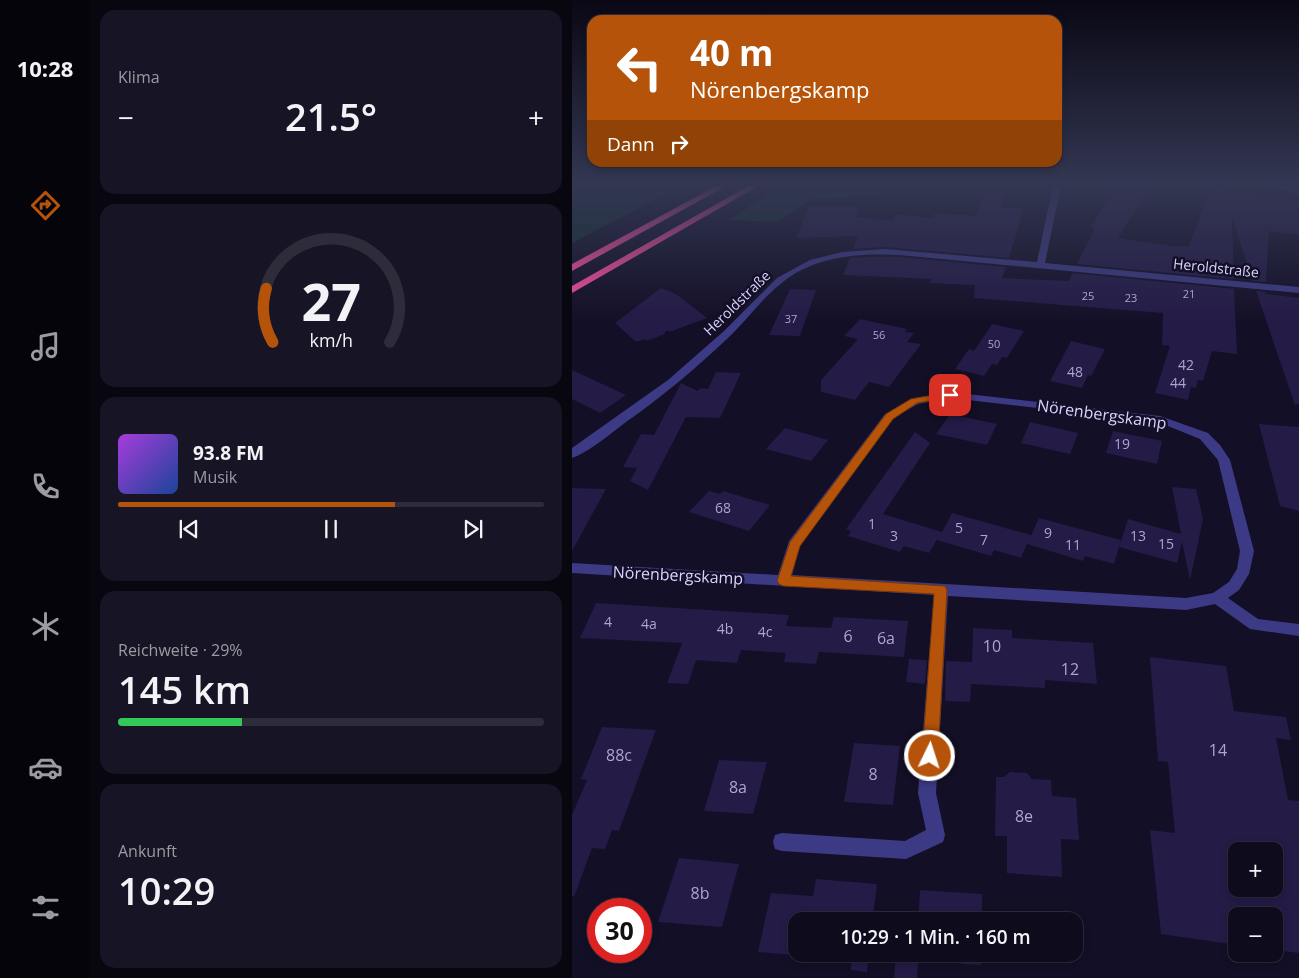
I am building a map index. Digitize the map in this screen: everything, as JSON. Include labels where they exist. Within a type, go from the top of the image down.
[{"type":"highway","points":[[572,268],[640,231]]},
{"type":"highway","points":[[572,290],[676,231]]},
{"type":"street","points":[[1041,264],[1048,231]]},
{"type":"street","name":"Heroldstraße","points":[[572,454],[683,373],[742,320],[772,286],[807,264],[835,256],[876,251],[1041,264],[1298,290]]},
{"type":"street","name":"Nörenbergskamp","points":[[572,568],[783,581],[1186,604],[1217,598],[1234,586],[1244,570],[1247,552],[1224,460],[1216,448],[1204,436],[1160,419],[950,395],[914,401],[889,416],[794,545],[783,581]]},
{"type":"street","points":[[782,842],[906,850],[936,836],[927,793],[940,590]]},
{"type":"street","points":[[1217,598],[1255,625],[1298,630]]},
{"type":"green space","points":[[572,231],[596,231],[572,243]]},
{"type":"building","points":[[799,231],[1017,231],[1009,258],[885,247],[853,249],[858,236],[796,238]]},
{"type":"building","points":[[1094,231],[1123,231],[1118,238],[1173,246],[1189,246],[1195,231],[1232,231],[1234,279],[1077,264]]},
{"type":"building","points":[[1236,231],[1299,231],[1299,235],[1269,231],[1266,282],[1253,281]]},
{"type":"building","points":[[900,257],[1006,267],[1002,278],[1069,281],[1073,273],[1234,289],[1237,354],[1212,351],[1203,381],[1198,380],[1196,388],[1191,387],[1188,400],[1155,393],[1170,346],[1162,345],[1163,313],[974,298],[975,285],[930,283],[931,279],[843,275],[850,258]]},
{"type":"building","points":[[661,288],[676,294],[707,318],[672,331],[665,331],[665,334],[646,341],[645,339],[636,342],[615,323]]},
{"type":"building","points":[[790,289],[816,290],[800,336],[769,335]]},
{"type":"building","points":[[1256,291],[1266,292],[1265,294],[1299,298],[1299,404],[1295,405]]},
{"type":"building","points":[[860,319],[907,329],[905,332],[914,333],[907,342],[921,344],[889,387],[869,382],[855,400],[821,392],[821,380],[858,339],[844,336]]},
{"type":"building","points":[[992,324],[1024,331],[1007,358],[1002,357],[997,365],[992,364],[984,376],[955,369],[969,349],[974,351]]},
{"type":"building","points":[[1071,341],[1105,349],[1091,376],[1088,375],[1082,388],[1050,381]]},
{"type":"building","points":[[572,370],[626,395],[600,413],[572,399]]},
{"type":"building","points":[[716,372],[741,373],[720,418],[686,417],[648,490],[630,481],[637,468],[623,467],[641,434],[654,435],[681,383],[698,391],[700,388],[708,389]]},
{"type":"building","points":[[950,414],[997,424],[987,445],[936,434]]},
{"type":"building","points":[[1030,422],[1078,433],[1070,454],[1021,443]]},
{"type":"building","points":[[1259,424],[1299,427],[1299,511],[1280,506]]},
{"type":"building","points":[[785,428],[828,440],[811,461],[766,449]]},
{"type":"building","points":[[1113,431],[1162,441],[1157,464],[1106,453]]},
{"type":"building","points":[[915,432],[930,443],[883,514],[942,532],[952,513],[1031,535],[1029,540],[1039,518],[1121,540],[1114,564],[1085,556],[1083,561],[1027,544],[1021,558],[994,550],[991,556],[937,540],[939,536],[929,553],[904,546],[900,552],[848,536],[851,531],[846,529]]},
{"type":"building","points":[[1172,487],[1196,489],[1203,519],[1190,580],[1182,542],[1177,563],[1119,547],[1128,519],[1181,534]]},
{"type":"building","points":[[572,488],[606,489],[572,551]]},
{"type":"building","points":[[709,491],[720,494],[723,491],[770,505],[749,531],[689,512]]},
{"type":"building","points":[[596,603],[789,615],[786,626],[831,628],[834,617],[908,621],[904,657],[819,652],[816,664],[784,662],[786,653],[741,650],[737,663],[696,660],[688,684],[667,683],[682,643],[580,638]]},
{"type":"building","points":[[973,628],[1012,630],[1012,638],[1093,643],[1097,684],[1045,680],[1045,688],[971,684],[970,702],[945,701],[946,661],[972,662]]},
{"type":"building","points":[[1150,657],[1226,666],[1234,711],[1286,717],[1291,740],[1276,738],[1288,800],[1299,801],[1299,953],[1283,951],[1283,907],[1228,907],[1228,944],[1161,934],[1150,830],[1175,833],[1168,762],[1158,761]]},
{"type":"building","points":[[909,659],[927,660],[925,684],[906,682]]},
{"type":"building","points":[[602,727],[656,730],[619,831],[612,830],[605,849],[592,848],[574,897],[572,896],[572,815],[587,780],[581,779]]},
{"type":"building","points":[[854,743],[900,746],[893,805],[844,802]]},
{"type":"building","points":[[719,760],[767,762],[753,814],[704,811]]},
{"type":"building","points":[[1010,772],[1027,773],[1032,779],[1051,780],[1052,796],[1076,798],[1079,840],[1061,839],[1062,877],[1007,873],[1007,836],[995,836],[996,777],[1004,777]]},
{"type":"building","points":[[679,858],[739,864],[722,927],[658,922]]},
{"type":"building","points":[[816,879],[877,884],[874,912],[788,912],[788,955],[758,952],[771,893],[813,896]]},
{"type":"building","points":[[920,890],[982,894],[982,912],[919,912]]},
{"type":"building","points":[[852,962],[868,962],[867,972],[851,970]]},
{"type":"building","points":[[895,962],[918,962],[917,978],[894,978]]},
{"type":"building","points":[[961,962],[981,962],[981,965],[961,964]]},
{"type":"route","points":[[930,756],[940,590],[783,581],[794,545],[889,416],[914,401],[950,395]]}]
